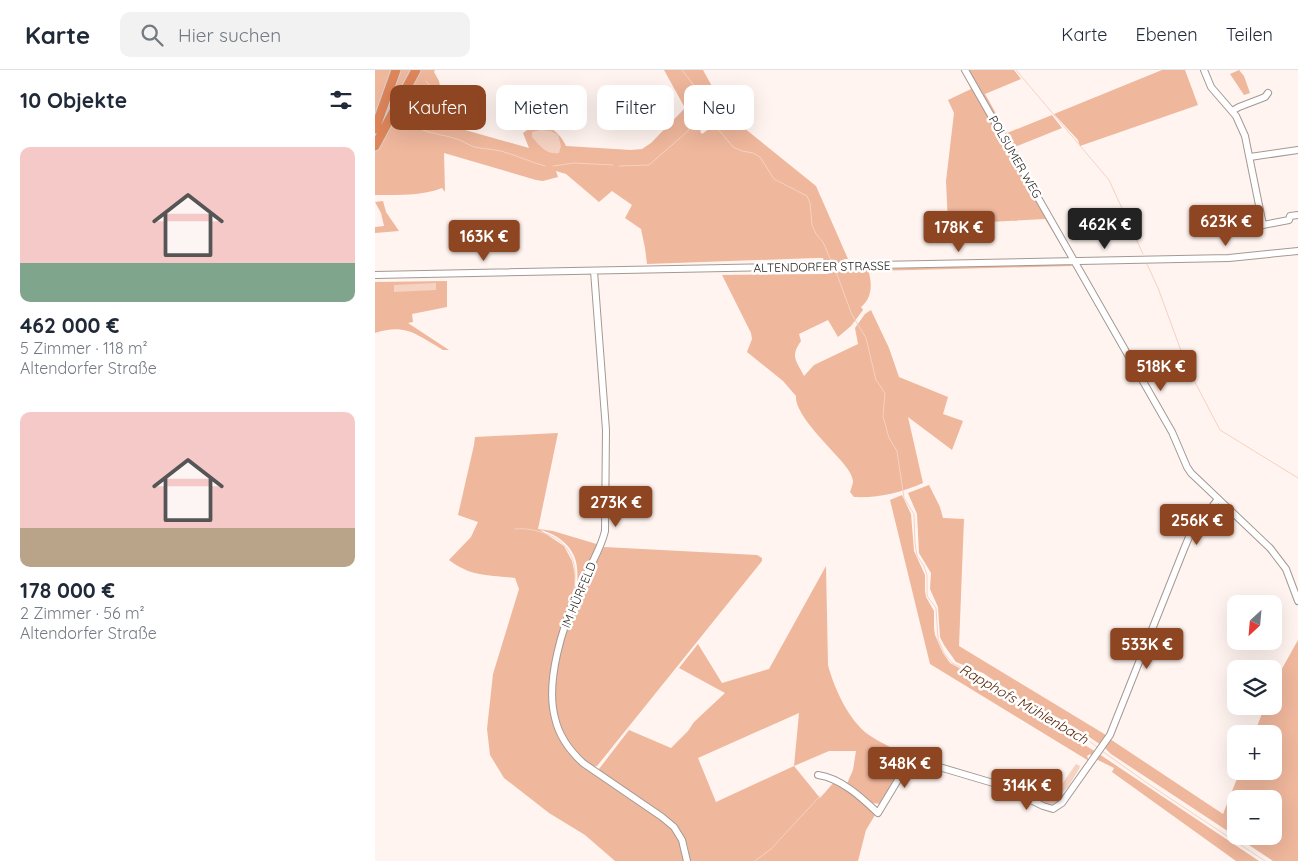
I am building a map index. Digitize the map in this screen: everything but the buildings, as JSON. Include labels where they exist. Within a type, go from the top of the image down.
[{"type":"highway","points":[[375,129],[396,70]]},
{"type":"highway","points":[[375,146],[416,70]]},
{"type":"street","name":"POLSUMER WEG","points":[[965,70],[1172,432],[1187,468],[1268,546],[1286,570],[1298,601]]},
{"type":"street","points":[[1204,70],[1211,87],[1239,122],[1250,157],[1263,225],[1289,220],[1290,216],[1298,215]]},
{"type":"street","points":[[1232,111],[1265,97],[1268,93]]},
{"type":"street","points":[[1250,157],[1298,150]]},
{"type":"street","name":"ALTENDORFER STRASSE","points":[[375,275],[1238,258],[1298,251]]},
{"type":"street","name":"IM HÜRFELD","points":[[593,271],[606,430],[605,531],[601,545],[578,592],[562,635],[554,676],[552,705],[560,733],[575,755],[583,763],[662,817],[674,828],[682,840],[687,861]]},
{"type":"street","points":[[818,775],[829,776],[839,782],[878,813],[911,761],[919,761],[1000,785],[1053,809],[1062,803],[1106,741],[1127,695],[1189,537],[1218,499]]},
{"type":"shaded area","points":[[375,70],[435,70],[434,72],[440,85],[390,85],[390,130],[465,130],[529,148],[523,133],[528,130],[553,130],[561,137],[566,146],[631,150],[642,149],[664,130],[674,130],[674,119],[684,109],[684,130],[701,130],[702,134],[707,130],[747,130],[816,186],[848,259],[844,259],[844,262],[824,262],[823,258],[815,258],[647,264],[641,229],[625,218],[632,205],[612,191],[599,202],[566,174],[556,171],[558,177],[543,181],[536,180],[444,153],[445,192],[442,188],[418,194],[375,195]]},
{"type":"shaded area","points":[[664,70],[703,70],[711,85],[684,85],[684,106]]},
{"type":"shaded area","points":[[962,70],[964,70],[1069,253],[1067,255],[1045,219],[948,224],[946,181],[954,113],[948,100],[971,89]]},
{"type":"shaded area","points":[[968,70],[1014,70],[1021,79],[985,94],[1007,133],[1052,115],[1062,128],[1015,147],[1024,164],[1021,163]]},
{"type":"shaded area","points":[[1162,70],[1185,70],[1198,105],[1080,146],[1078,140],[1054,114]]},
{"type":"shaded area","points":[[1239,70],[1244,76],[1250,93],[1244,95],[1230,74]]},
{"type":"shaded area","points":[[541,130],[551,131],[558,135],[561,146],[559,153],[550,153],[541,147],[532,137],[532,132]]},
{"type":"shaded area","points":[[383,201],[386,212],[399,231],[375,233],[375,227],[384,226],[381,213],[375,202]]},
{"type":"shaded area","points":[[1070,264],[1072,266],[873,271],[873,269]]},
{"type":"shaded area","points":[[868,269],[871,285],[870,294],[861,307],[863,310],[851,326],[838,337],[828,320],[799,334],[801,341],[795,358],[804,376],[814,365],[858,344],[855,328],[865,314],[871,310],[889,348],[899,377],[948,397],[943,414],[963,421],[952,450],[908,417],[923,483],[889,494],[872,497],[854,497],[850,492],[853,481],[850,474],[807,421],[797,403],[796,396],[783,381],[747,352],[752,339],[751,333],[722,275],[828,274],[828,271]]},
{"type":"shaded area","points":[[447,281],[447,307],[412,314],[413,322],[408,323],[449,350],[443,350],[418,335],[403,330],[395,329],[375,333],[375,282]]},
{"type":"shaded area","points":[[436,283],[436,290],[394,292],[394,285]]},
{"type":"shaded area","points":[[558,433],[538,529],[553,531],[600,545],[578,588],[576,561],[570,548],[553,535],[540,530],[564,546],[572,561],[575,575],[575,592],[554,664],[554,720],[571,754],[654,813],[673,830],[678,836],[685,861],[615,861],[585,835],[549,813],[504,778],[490,755],[487,729],[493,674],[519,589],[515,578],[465,570],[449,560],[471,537],[478,522],[458,515],[475,437]]},
{"type":"shaded area","points":[[929,485],[940,507],[943,518],[964,519],[959,646],[1106,735],[1101,745],[1064,721],[1020,699],[983,673],[956,662],[944,645],[940,637],[938,607],[930,589],[931,573],[919,553],[917,514],[908,493]]},
{"type":"shaded area","points":[[902,495],[911,514],[914,551],[925,575],[926,597],[934,611],[935,635],[950,663],[999,693],[1009,697],[1017,704],[1042,716],[1054,726],[1096,752],[1093,757],[1090,754],[1087,756],[1089,761],[930,664],[890,500]]},
{"type":"shaded area","points":[[604,547],[757,555],[762,558],[762,561],[597,766],[591,767],[579,756],[567,740],[558,723],[555,693],[556,671],[576,606]]},
{"type":"shaded area","points":[[826,566],[828,665],[838,694],[855,721],[869,735],[911,756],[882,804],[861,802],[875,815],[866,830],[858,861],[689,861],[688,847],[684,838],[599,772],[599,769],[629,730],[671,748],[694,722],[725,693],[679,668],[698,644],[722,683],[769,669]],"holes":[[[799,713],[794,766],[716,802],[698,758]],[[829,751],[856,751],[853,770],[845,788],[835,781],[820,798],[794,766]]]},
{"type":"shaded area","points":[[1298,640],[1298,861],[1273,861],[1249,845],[1282,845],[1282,790],[1232,790],[1236,780],[1282,780],[1282,725],[1258,725],[1261,715],[1282,715],[1282,669]]},
{"type":"shaded area","points":[[1110,739],[1223,814],[1227,804],[1227,831],[1111,754],[1104,747]]},
{"type":"shaded area","points":[[1099,754],[1227,840],[1227,845],[1235,845],[1259,861],[1236,861],[1112,772],[1114,768],[1096,759]]},
{"type":"shaded area","points":[[1076,764],[1080,766],[1079,769],[1063,792],[1060,787]]},
{"type":"shaded area","points":[[1054,792],[1062,796],[1059,801],[1050,805],[1043,802],[1044,797]]},
{"type":"waterway","name":"Rapphofs Mühlenbach","points":[[682,70],[699,92],[709,118],[733,147],[760,157],[774,179],[807,196],[810,203],[812,225],[816,234],[823,242],[832,263]]},
{"type":"waterway","points":[[1016,70],[1109,180],[1143,254]]},
{"type":"waterway","points":[[426,81],[431,92],[411,113],[410,121],[412,124],[420,129],[457,139],[475,147],[501,151],[545,166]]},
{"type":"waterway","points":[[619,166],[649,165],[688,130]]},
{"type":"waterway","points":[[553,166],[574,163],[613,165]]},
{"type":"waterway","points":[[1147,264],[1158,288],[1187,367],[1220,430],[1298,478]]},
{"type":"waterway","name":"Rapphofs Mühlenbach","points":[[835,269],[852,315],[866,338],[876,380],[885,393],[883,416],[889,438],[897,451],[904,498],[914,514],[917,556],[924,566],[927,575],[927,596],[936,608],[938,639],[944,653],[952,663],[972,673],[1001,693],[1013,696],[1020,705],[1030,707],[1084,737],[1097,747]]},
{"type":"waterway","points":[[515,529],[528,529],[549,535],[565,546],[570,553],[575,569],[572,597]]},
{"type":"waterway","points":[[549,688],[549,701]]},
{"type":"waterway","name":"Rapphofs Mühlenbach","points":[[1102,751],[1265,861]]},
{"type":"waterway","points":[[582,766],[640,806]]},
{"type":"waterway","points":[[755,861],[771,849],[820,796]]},
{"type":"waterway","points":[[666,824],[672,830]]}]
